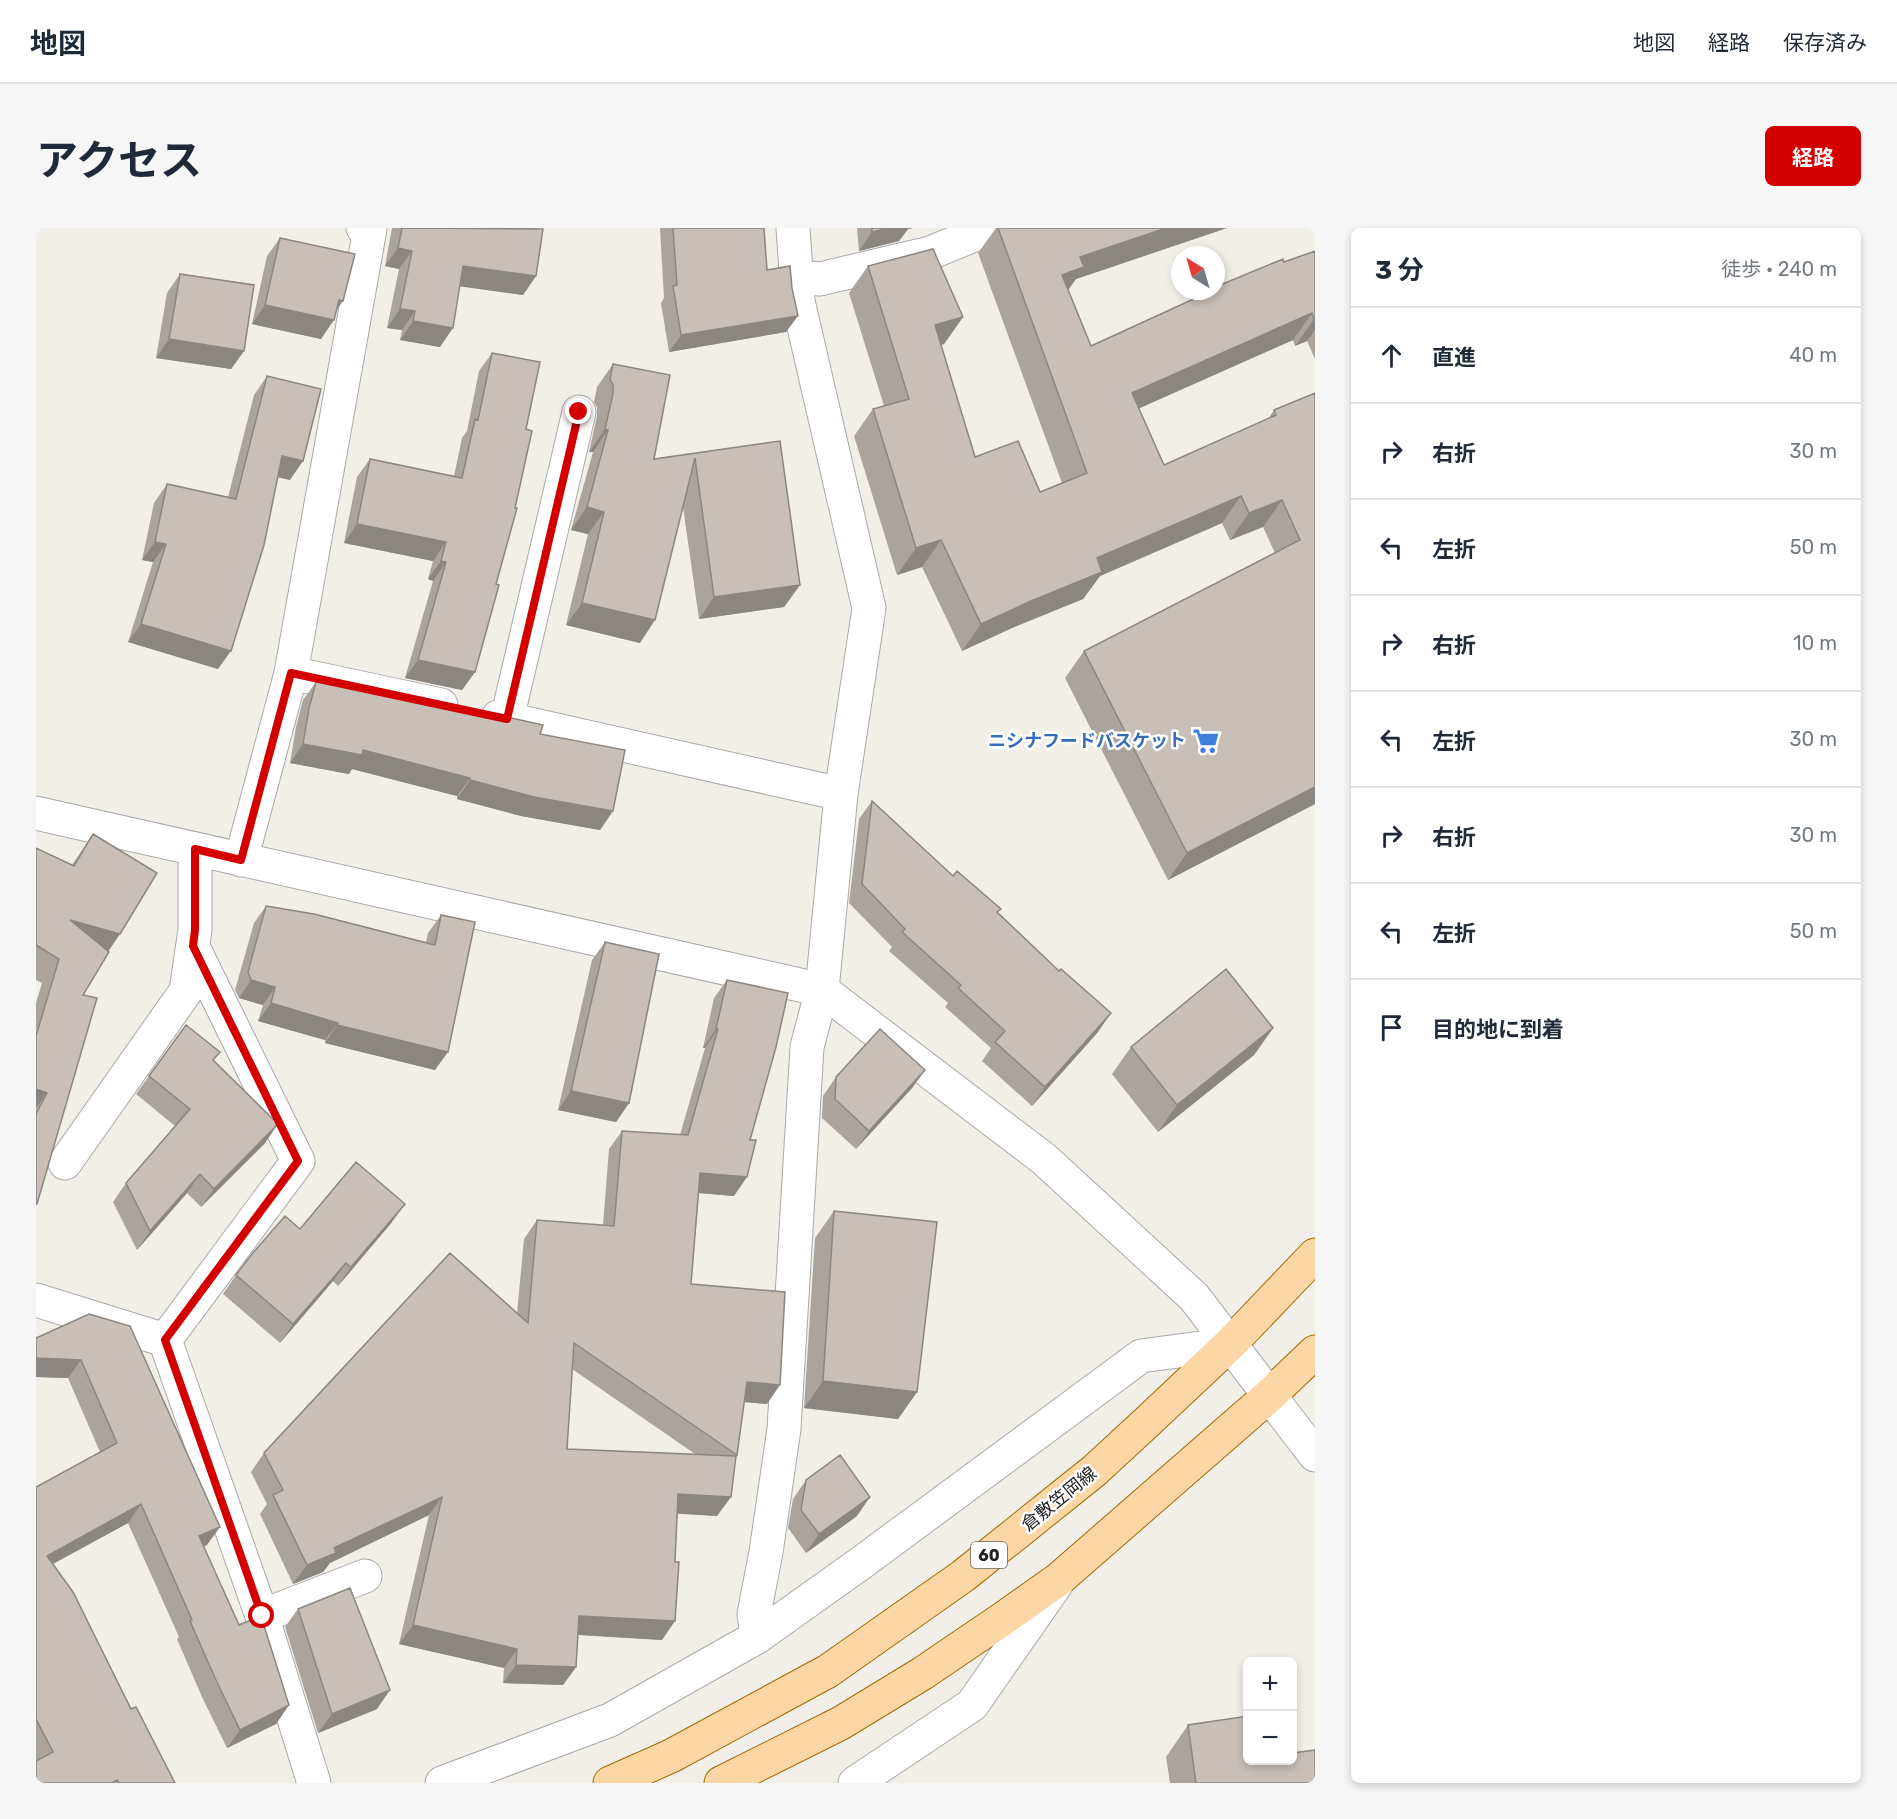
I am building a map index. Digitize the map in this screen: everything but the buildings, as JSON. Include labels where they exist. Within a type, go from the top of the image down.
[{"type":"main road","name":"倉敷笠岡線","points":[[610,1783],[671,1756],[828,1671],[963,1576],[1094,1471],[1230,1344],[1315,1255]]},
{"type":"main road","points":[[721,1783],[841,1723],[932,1667],[1059,1579],[1270,1395],[1315,1352]]},
{"type":"street","points":[[241,860],[291,673],[368,228]]},
{"type":"street","points":[[757,1638],[754,1614],[766,1552],[784,1429],[807,1047],[822,990],[841,794],[869,608],[798,301],[793,228]]},
{"type":"street","points":[[797,277],[820,279],[930,253],[991,228]]},
{"type":"street","points":[[507,719],[579,412]]},
{"type":"street","points":[[291,673],[841,794]]},
{"type":"street","points":[[36,813],[822,990],[1044,1160],[1194,1297],[1315,1455]]},
{"type":"street","points":[[64,1163],[186,991],[195,930],[195,849]]},
{"type":"street","points":[[165,1340],[298,1161],[193,946]]},
{"type":"street","points":[[36,1300],[165,1340]]},
{"type":"street","points":[[165,1340],[262,1616],[314,1783]]},
{"type":"street","points":[[442,1783],[610,1720],[757,1638],[1141,1356],[1230,1344]]},
{"type":"street","points":[[262,1616],[365,1576]]},
{"type":"street","points":[[855,1783],[972,1705],[1059,1579]]},
{"type":"place","name":"ニシナフードバスケット","points":[[1206,741]]},
{"type":"route","points":[[262,1616],[165,1340],[298,1161],[193,946],[195,849],[241,860],[291,673],[507,719],[579,412]]}]
